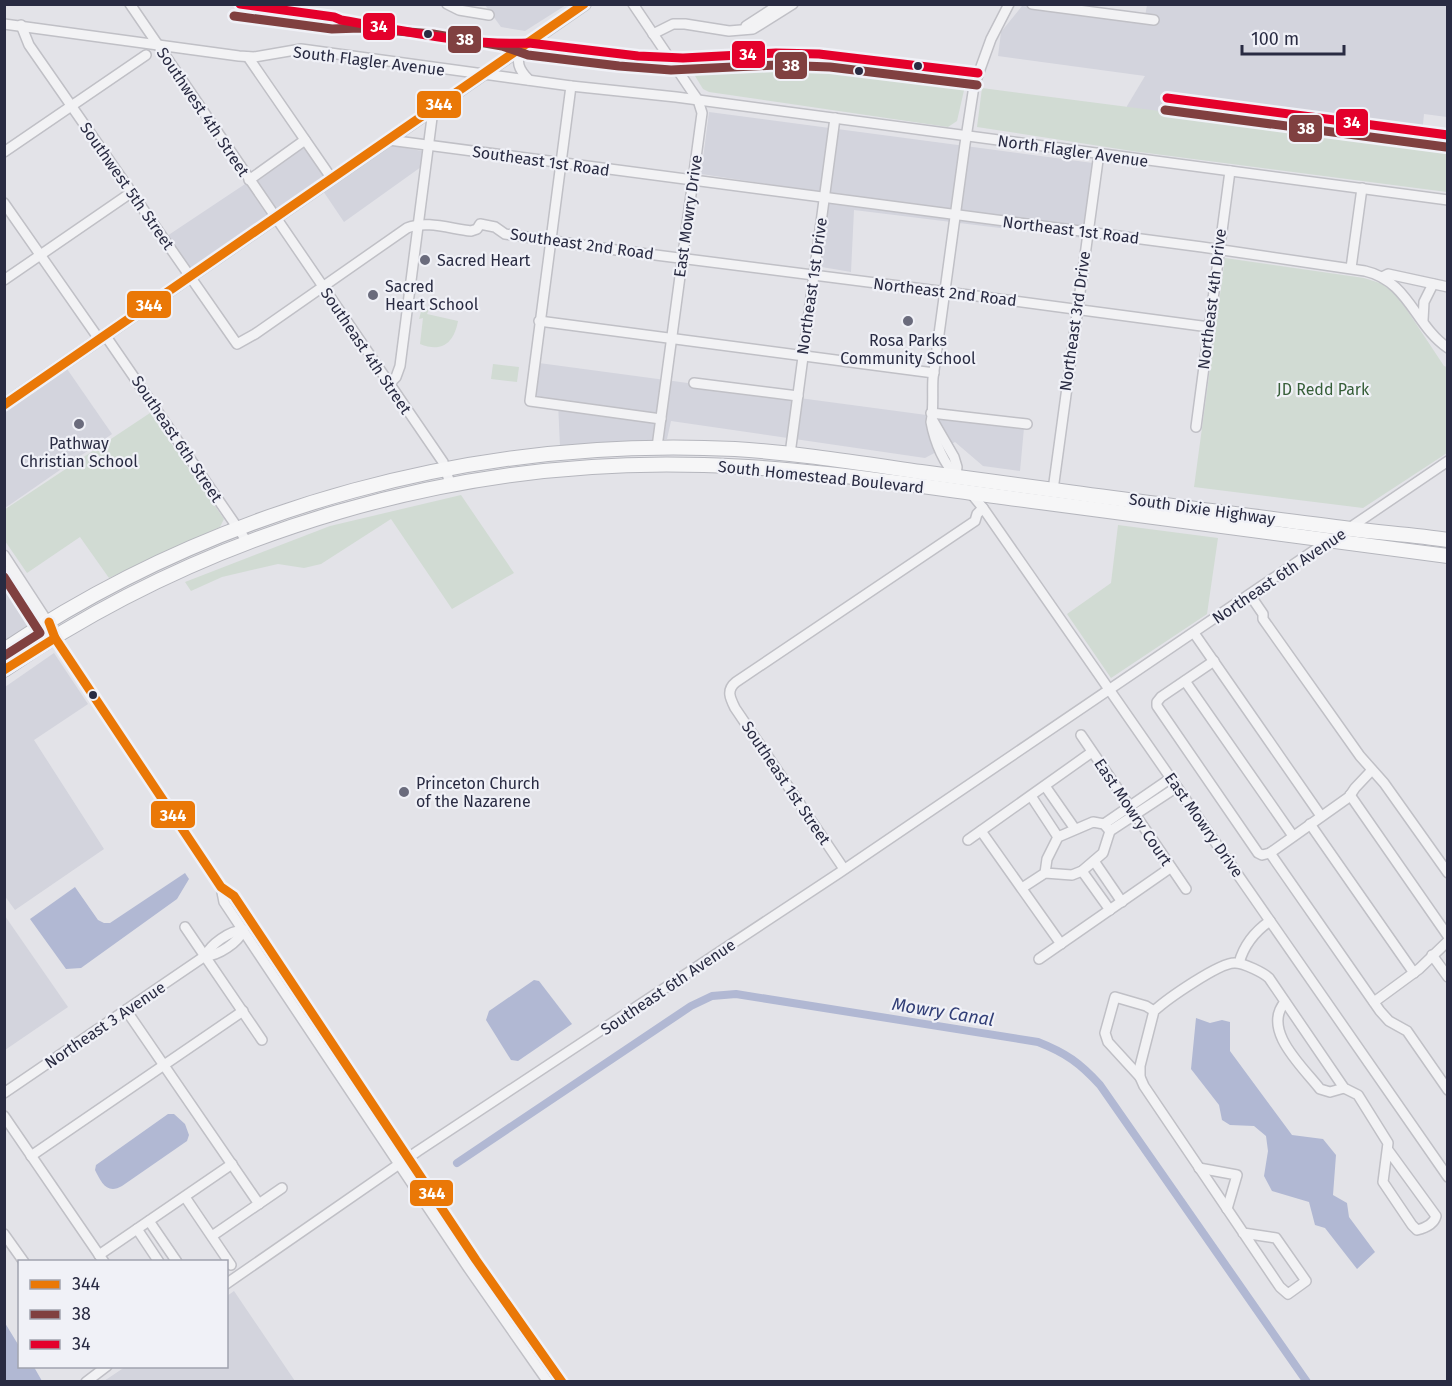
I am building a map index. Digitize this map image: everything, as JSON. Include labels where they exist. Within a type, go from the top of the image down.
[{"type":"highway","name":"South Homestead Boulevard","points":[[46,624],[78,604],[140,572],[238,528],[341,494],[446,469],[551,453],[657,447],[790,454],[956,476]]},
{"type":"highway","points":[[580,468],[594,460],[646,456],[652,454],[657,447]]},
{"type":"highway","points":[[664,465],[666,460],[672,458],[729,459],[743,450]]},
{"type":"highway","name":"South Homestead Boulevard","points":[[55,638],[149,586],[248,543],[350,509],[451,486],[526,473],[580,468],[664,465],[789,470],[971,493]]},
{"type":"highway","name":"South Dixie Highway","points":[[956,476],[1349,529],[1448,540]]},
{"type":"highway","name":"South Dixie Highway","points":[[971,493],[1448,556]]},
{"type":"highway","points":[[4,650],[46,624]]},
{"type":"highway","points":[[4,670],[55,638]]},
{"type":"main road","points":[[4,405],[585,4]]},
{"type":"street","name":"Southwest 4th Street","points":[[130,4],[275,219]]},
{"type":"street","points":[[447,4],[459,10],[489,15]]},
{"type":"street","points":[[633,4],[698,100]]},
{"type":"street","points":[[739,30],[780,4]]},
{"type":"street","points":[[653,34],[673,24],[739,30],[753,29],[793,4]]},
{"type":"street","points":[[956,476],[957,467],[954,457],[932,416],[934,373],[966,136],[978,73],[996,28],[1009,4]]},
{"type":"street","points":[[1032,4],[1154,20]]},
{"type":"street","name":"South Flagler Avenue","points":[[4,24],[248,57],[301,50],[571,86],[698,100]]},
{"type":"street","name":"Southwest 5th Street","points":[[21,25],[28,45],[237,344],[323,287]]},
{"type":"street","points":[[140,43],[146,36],[147,29]]},
{"type":"street","points":[[4,152],[142,58],[127,41]]},
{"type":"street","points":[[521,48],[517,60],[518,66],[529,80]]},
{"type":"street","points":[[248,57],[332,179]]},
{"type":"street","points":[[571,86],[530,401],[660,419]]},
{"type":"street","name":"North Flagler Avenue","points":[[698,100],[1448,200]]},
{"type":"street","name":"East Mowry Drive","points":[[657,447],[702,114],[698,100]]},
{"type":"street","points":[[389,384],[396,377],[400,366],[420,225],[433,110]]},
{"type":"street","name":"Northeast 1st Drive","points":[[790,454],[835,118]]},
{"type":"street","points":[[249,180],[305,140]]},
{"type":"street","name":"Southeast 1st Road","points":[[389,140],[693,180]]},
{"type":"street","name":"Northeast 3rd Drive","points":[[1053,490],[1099,153]]},
{"type":"street","name":"Northeast 4th Drive","points":[[1196,427],[1230,171]]},
{"type":"street","name":"Northeast 1st Road","points":[[693,180],[1351,268],[1382,277],[1388,274],[1448,287]]},
{"type":"street","points":[[1351,268],[1362,188]]},
{"type":"street","points":[[4,280],[132,192]]},
{"type":"street","name":"Southeast 6th Street","points":[[4,202],[248,543]]},
{"type":"street","name":"Southeast 4th Street","points":[[275,219],[446,469],[451,486]]},
{"type":"street","name":"Southeast 2nd Road","points":[[420,225],[471,231],[477,229],[480,224],[495,227],[506,234],[682,258]]},
{"type":"street","points":[[323,287],[407,228],[420,225]]},
{"type":"street","name":"Northeast 2nd Road","points":[[682,258],[1209,327]]},
{"type":"street","points":[[1382,277],[1401,292],[1434,337],[1448,348]]},
{"type":"street","points":[[1424,322],[1424,303],[1433,284]]},
{"type":"street","points":[[539,321],[934,373]]},
{"type":"street","points":[[694,383],[798,396]]},
{"type":"street","points":[[932,416],[944,414],[1027,424]]},
{"type":"street","name":"Northeast 6th Avenue","points":[[1110,690],[1448,461]]},
{"type":"street","name":"East Mowry Drive","points":[[956,476],[992,520],[1448,1177]]},
{"type":"street","points":[[983,508],[977,514],[975,521],[992,520]]},
{"type":"street","name":"Southeast 1st Street","points":[[844,869],[735,708],[729,695],[730,687],[975,521]]},
{"type":"street","points":[[4,555],[55,638],[221,887],[234,896],[476,1260],[562,1382]]},
{"type":"street","points":[[4,570],[46,624]]},
{"type":"street","points":[[1248,597],[1355,750],[1384,783],[1448,873]]},
{"type":"street","points":[[1194,633],[1321,816]]},
{"type":"street","points":[[1214,661],[1159,699],[1156,702],[1157,709],[1255,851],[1262,855],[1270,852],[1350,795],[1372,770]]},
{"type":"street","points":[[1185,681],[1293,836]]},
{"type":"street","name":"Southeast 6th Avenue","points":[[228,1283],[399,1164],[1110,690]]},
{"type":"street","name":"East Mowry Court","points":[[1080,735],[1186,889]]},
{"type":"street","points":[[968,840],[1092,752]]},
{"type":"street","points":[[1132,811],[1171,778]]},
{"type":"street","points":[[1045,786],[1075,829]]},
{"type":"street","points":[[1022,888],[1045,873],[1072,875],[1082,871],[1103,853],[1107,827],[1177,787]]},
{"type":"street","points":[[1350,795],[1448,936]]},
{"type":"street","points":[[1031,796],[1058,837]]},
{"type":"street","points":[[1045,873],[1047,859],[1058,837],[1093,822],[1107,827]]},
{"type":"street","points":[[1310,824],[1414,973]]},
{"type":"street","points":[[981,831],[1061,944]]},
{"type":"street","points":[[1270,852],[1387,1020],[1408,1033],[1448,1090]]},
{"type":"street","points":[[1094,861],[1122,902]]},
{"type":"street","points":[[1039,959],[1170,868]]},
{"type":"street","points":[[1082,871],[1110,910]]},
{"type":"street","points":[[221,887],[224,902],[469,1269],[548,1382]]},
{"type":"street","points":[[1239,963],[1246,943],[1270,921]]},
{"type":"street","points":[[185,927],[262,1040]]},
{"type":"street","name":"Northeast 3 Avenue","points":[[4,1093],[205,956],[213,956],[218,948],[241,937],[243,930]]},
{"type":"street","points":[[1374,1002],[1414,973],[1448,941]]},
{"type":"street","points":[[1432,956],[1448,977]]},
{"type":"street","points":[[1243,1233],[1276,1238],[1306,1281],[1287,1294],[1280,1287],[1243,1233],[1143,1086],[1140,1077],[1140,1066],[1151,1015],[1216,969],[1234,962],[1263,972],[1344,1088],[1358,1095],[1388,1143],[1383,1182],[1412,1225],[1417,1230],[1423,1229],[1436,1216],[1388,1150]]},
{"type":"street","points":[[1140,1077],[1108,1042],[1105,1033],[1114,997],[1146,1006],[1154,1011]]},
{"type":"street","points":[[1285,1002],[1279,1009],[1277,1018],[1279,1036],[1320,1089],[1330,1092],[1344,1088]]},
{"type":"street","points":[[126,1010],[259,1204]]},
{"type":"street","points":[[31,1156],[243,1011]]},
{"type":"street","points":[[4,1116],[101,1258],[137,1229],[232,1164]]},
{"type":"street","points":[[1199,1168],[1237,1174],[1227,1209]]},
{"type":"street","points":[[212,1236],[282,1188]]},
{"type":"street","points":[[185,1197],[228,1260]]},
{"type":"street","points":[[149,1221],[176,1260]]},
{"type":"street","points":[[137,1229],[158,1260]]},
{"type":"street","points":[[4,1233],[23,1260]]},
{"type":"street","points":[[148,1246],[160,1238]]},
{"type":"street","points":[[228,1260],[231,1265]]},
{"type":"street","points":[[86,1382],[104,1368]]},
{"type":"shaded area","points":[[485,5],[566,5],[525,31],[501,27]]},
{"type":"shaded area","points":[[1147,5],[1447,5],[1447,117],[1424,114],[1421,145],[1120,149],[1127,106],[1145,76],[998,56],[1001,32],[1022,6],[1144,22]]},
{"type":"shaded area","points":[[709,112],[1093,163],[1082,238],[854,210],[851,272],[810,265],[820,192],[701,174]]},
{"type":"shaded area","points":[[310,141],[336,180],[392,145],[422,151],[421,167],[344,222],[317,182],[190,268],[167,236]]},
{"type":"shaded area","points":[[539,363],[1024,428],[1020,471],[983,466],[955,442],[925,458],[671,421],[667,439],[560,447],[558,402],[534,399]]},
{"type":"shaded area","points":[[65,366],[112,434],[5,508],[4,404]]},
{"type":"shaded area","points":[[4,579],[35,622],[5,642]]},
{"type":"shaded area","points":[[54,653],[88,704],[34,740],[104,849],[15,910],[4,895],[5,687]]},
{"type":"shaded area","points":[[5,916],[68,1007],[4,1050]]},
{"type":"shaded area","points":[[234,1291],[295,1381],[104,1381],[124,1368],[228,1368],[228,1295]]},
{"type":"green space","points":[[781,67],[965,86],[957,121],[948,127],[709,92],[703,89],[692,71]]},
{"type":"green space","points":[[982,88],[1447,148],[1447,192],[1132,151],[977,127]]},
{"type":"green space","name":"JD Redd Park","points":[[1225,258],[1364,278],[1383,284],[1399,298],[1444,366],[1447,367],[1447,453],[1363,508],[1194,487]]},
{"type":"green space","points":[[422,308],[429,309],[427,314],[458,321],[453,335],[446,344],[435,347],[420,344],[423,318],[419,319]]},
{"type":"green space","points":[[493,364],[519,367],[517,382],[491,379]]},
{"type":"green space","points":[[150,413],[224,519],[220,527],[109,578],[80,537],[27,573],[5,541],[4,510]]},
{"type":"green space","points":[[461,495],[514,573],[452,609],[391,519],[321,564],[304,568],[278,564],[222,577],[191,591],[185,582],[330,526]]},
{"type":"green space","points":[[1118,525],[1218,538],[1207,614],[1111,678],[1067,614],[1111,583]]},
{"type":"water","points":[[185,873],[189,879],[177,899],[81,968],[66,969],[30,919],[75,887],[98,920],[110,923]]},
{"type":"water","points":[[534,980],[539,981],[572,1024],[518,1061],[511,1060],[486,1020],[489,1011]]},
{"type":"water","points":[[1196,1018],[1210,1023],[1222,1020],[1230,1022],[1230,1051],[1292,1135],[1323,1139],[1336,1155],[1333,1195],[1347,1203],[1349,1217],[1375,1252],[1357,1269],[1325,1228],[1315,1225],[1309,1202],[1272,1191],[1264,1176],[1268,1151],[1266,1136],[1254,1126],[1230,1125],[1222,1120],[1219,1105],[1191,1069]]},
{"type":"water","points":[[168,1114],[174,1114],[185,1124],[189,1135],[187,1141],[122,1186],[112,1189],[105,1186],[95,1170],[96,1165]]},
{"type":"water","points":[[5,1323],[18,1344],[18,1368],[35,1368],[42,1381],[5,1381]]},
{"type":"waterway","name":"Mowry Canal","points":[[457,1163],[691,1006],[712,996],[736,994],[1038,1042],[1072,1059],[1100,1085],[1307,1382]]},
{"type":"transit line","name":"34","points":[[240,4],[334,17],[458,40],[529,43],[638,56],[683,58],[776,53],[819,54],[978,73]]},
{"type":"transit line","name":"344","points":[[4,405],[584,4]]},
{"type":"transit line","name":"38","points":[[234,16],[332,29],[360,28],[433,34],[502,46],[528,55],[619,66],[671,70],[776,65],[830,67],[977,85]]},
{"type":"transit line","name":"34","points":[[1167,98],[1448,135]]},
{"type":"transit line","name":"38","points":[[1165,110],[1446,147]]},
{"type":"transit line","name":"38","points":[[4,577],[40,633],[4,656]]},
{"type":"transit line","name":"344","points":[[49,622],[55,638],[221,887],[234,896],[476,1260],[562,1382]]},
{"type":"transit line","name":"344","points":[[4,670],[55,638]]},
{"type":"place","name":"Sacred Heart","points":[[425,260]]},
{"type":"place","name":"Sacred Heart School","points":[[373,295]]},
{"type":"place","name":"Rosa Parks Community School","points":[[908,321]]},
{"type":"place","name":"Pathway Christian School","points":[[79,424]]},
{"type":"place","name":"Princeton Church of the Nazarene","points":[[404,792]]}]
